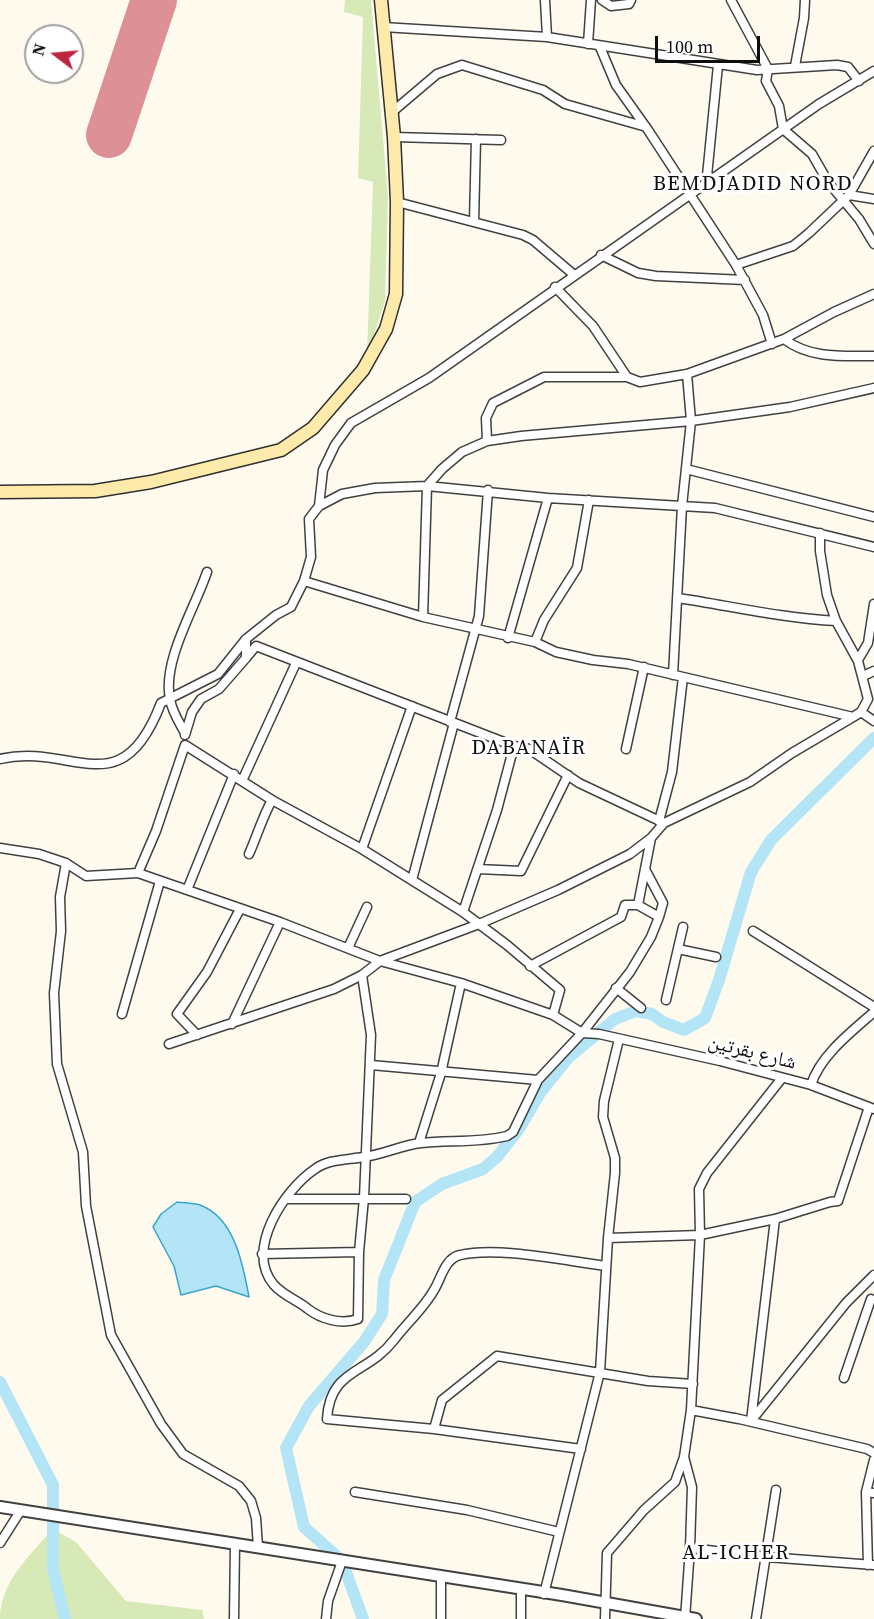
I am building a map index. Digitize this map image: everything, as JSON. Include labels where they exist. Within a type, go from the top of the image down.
[{"type":"main road","points":[[0,492],[95,491],[151,482],[281,450],[313,428],[363,370],[386,329],[396,294],[397,202],[394,137],[381,0]]},
{"type":"street","points":[[544,0],[547,37]]},
{"type":"street","points":[[588,44],[591,0]]},
{"type":"street","points":[[602,0],[611,6],[629,4],[631,0]]},
{"type":"street","points":[[731,0],[768,69],[766,81],[779,106],[783,129],[812,154],[846,198],[874,244]]},
{"type":"street","points":[[795,66],[805,0]]},
{"type":"street","points":[[383,27],[547,37],[718,65],[768,69],[795,66],[848,67],[859,81]]},
{"type":"street","points":[[600,47],[616,85],[692,196],[745,280],[763,315],[772,344]]},
{"type":"street","points":[[391,113],[437,74],[462,65],[543,90],[565,104],[643,126]]},
{"type":"street","points":[[705,186],[718,65]]},
{"type":"street","points":[[319,506],[323,470],[335,445],[351,423],[429,378],[573,274],[692,196],[783,129],[874,71]]},
{"type":"street","points":[[394,137],[501,141]]},
{"type":"street","points":[[474,222],[476,139]]},
{"type":"street","points":[[736,265],[793,246],[846,198],[873,155]]},
{"type":"street","points":[[846,198],[874,199]]},
{"type":"street","points":[[397,202],[511,231],[533,240],[573,274]]},
{"type":"street","points":[[601,255],[647,274],[689,279],[745,280]]},
{"type":"street","points":[[555,287],[593,326],[627,377]]},
{"type":"street","points":[[487,441],[486,418],[493,403],[544,377],[627,377],[646,382],[687,374],[784,339],[874,294]]},
{"type":"street","points":[[784,339],[796,348],[814,354],[874,356]]},
{"type":"street","points":[[673,675],[682,506],[691,421],[687,374]]},
{"type":"street","points":[[423,617],[427,486],[462,452],[487,441],[691,421],[790,407],[874,388]]},
{"type":"street","points":[[686,470],[874,517]]},
{"type":"street","points":[[0,759],[35,754],[75,764],[106,765],[133,752],[154,720],[161,703],[218,674],[246,639],[276,615],[291,607],[304,581],[310,557],[309,519],[319,506],[342,494],[358,490],[427,486],[488,490],[548,498],[715,508],[874,547]]},
{"type":"street","points":[[412,880],[479,616],[488,490]]},
{"type":"street","points":[[508,638],[548,498]]},
{"type":"street","points":[[535,642],[544,620],[577,568],[589,500]]},
{"type":"street","points":[[138,873],[156,831],[185,745],[185,733],[192,712],[201,699],[219,689],[256,646],[514,746],[529,749],[586,787],[661,822],[750,782],[792,753],[857,714],[868,699],[858,660],[836,621],[823,573],[820,533]]},
{"type":"street","points":[[185,733],[170,699],[169,684],[176,651],[207,572]]},
{"type":"street","points":[[304,581],[476,631],[535,642],[556,652],[644,668],[857,714],[874,722]]},
{"type":"street","points":[[678,598],[732,606],[785,618],[836,621]]},
{"type":"street","points":[[858,660],[868,643],[874,604]]},
{"type":"street","points":[[246,639],[246,658]]},
{"type":"street","points":[[242,780],[296,663]]},
{"type":"street","points":[[626,749],[644,668]]},
{"type":"street","points":[[863,676],[874,671]]},
{"type":"street","points":[[169,1044],[334,989],[362,975],[380,961],[479,924],[558,890],[594,869],[630,854],[651,838],[661,822],[672,772],[683,677]]},
{"type":"street","points":[[362,849],[412,706]]},
{"type":"street","points":[[185,745],[272,800],[362,849],[463,912],[560,990],[553,1015]]},
{"type":"street","points":[[463,912],[514,746]]},
{"type":"street","points":[[187,890],[234,774]]},
{"type":"street","points":[[478,869],[521,871],[568,775]]},
{"type":"street","points":[[249,854],[258,834],[261,819],[272,800]]},
{"type":"street","points":[[638,905],[651,838]]},
{"type":"street","points":[[0,848],[39,854],[66,863],[86,876],[138,873],[280,922],[380,961],[461,983],[553,1015],[582,1033]]},
{"type":"street","points":[[66,863],[60,897],[61,931],[54,993],[57,1064],[83,1152],[86,1206],[111,1335],[161,1424],[183,1454],[239,1486],[251,1501],[256,1518],[258,1548]]},
{"type":"street","points":[[362,975],[371,1035],[371,1065],[365,1157],[364,1198],[359,1252],[358,1319],[316,1317],[307,1308],[286,1296],[273,1284],[265,1270],[262,1254],[264,1241],[286,1198],[314,1169],[325,1163],[365,1157],[419,1143],[507,1136],[513,1132],[538,1080],[582,1033],[640,956],[659,917],[663,903],[645,868]]},
{"type":"street","points":[[122,1014],[160,881]]},
{"type":"street","points":[[530,966],[621,917],[625,906],[638,905],[659,917]]},
{"type":"street","points":[[348,948],[367,907]]},
{"type":"street","points":[[197,1035],[177,1014],[207,972],[240,909]]},
{"type":"street","points":[[232,1024],[280,922]]},
{"type":"street","points":[[666,1000],[683,927]]},
{"type":"street","points":[[753,931],[874,1010],[818,1069],[811,1085]]},
{"type":"street","points":[[678,949],[716,957]]},
{"type":"street","points":[[419,1143],[441,1073],[461,983]]},
{"type":"street","points":[[616,988],[641,1008]]},
{"type":"street","name":"شارع بقرتين","points":[[582,1033],[720,1061],[811,1085],[871,1108]]},
{"type":"street","points":[[544,1594],[600,1372],[608,1238],[615,1173],[615,1158],[603,1117],[604,1101],[619,1039]]},
{"type":"street","points":[[371,1065],[538,1080]]},
{"type":"street","points":[[605,1619],[609,1550],[644,1510],[675,1482],[684,1456],[693,1384],[700,1235],[699,1189],[702,1180],[782,1078]]},
{"type":"street","points":[[608,1238],[700,1235],[776,1220],[830,1202],[838,1202],[871,1108]]},
{"type":"street","points":[[286,1198],[406,1199]]},
{"type":"street","points":[[751,1421],[776,1220]]},
{"type":"street","points":[[262,1254],[359,1252]]},
{"type":"street","points":[[581,1449],[434,1429],[327,1419],[328,1405],[333,1390],[341,1380],[370,1364],[387,1349],[433,1293],[446,1266],[458,1255],[494,1253],[606,1266]]},
{"type":"street","points":[[751,1421],[857,1291],[874,1275]]},
{"type":"street","points":[[844,1378],[872,1300],[857,1291]]},
{"type":"street","points":[[434,1429],[442,1400],[497,1356],[648,1381],[693,1384]]},
{"type":"street","points":[[691,1410],[751,1421]]},
{"type":"street","points":[[735,1418],[867,1449],[874,1453]]},
{"type":"street","points":[[0,1507],[441,1576],[688,1618],[692,1487],[684,1456]]},
{"type":"street","points":[[690,1548],[766,1557],[871,1565],[870,1492],[874,1460]]},
{"type":"street","points":[[756,1619],[776,1490]]},
{"type":"street","points":[[355,1492],[467,1510],[559,1532]]},
{"type":"street","points":[[0,1544],[21,1510]]},
{"type":"street","points":[[234,1619],[235,1544]]},
{"type":"street","points":[[326,1619],[328,1601],[342,1561]]},
{"type":"street","points":[[441,1576],[441,1619]]},
{"type":"street","points":[[521,1589],[521,1619]]},
{"type":"green space","points":[[345,0],[371,0],[388,196],[385,301],[367,356],[373,182],[358,178],[363,17],[344,12]]},
{"type":"green space","points":[[53,1529],[76,1542],[126,1601],[202,1610],[204,1619],[0,1619],[1,1606],[11,1581],[26,1559]]},
{"type":"water","points":[[177,1202],[200,1205],[212,1211],[222,1220],[240,1257],[249,1297],[216,1286],[181,1295],[174,1266],[153,1227],[161,1214]]},
{"type":"waterway","points":[[363,1619],[342,1561],[304,1527],[286,1448],[309,1406],[364,1342],[382,1314],[384,1280],[415,1202],[442,1184],[483,1169],[497,1157],[519,1129],[540,1093],[568,1058],[615,1019],[636,1011],[652,1014],[663,1022],[684,1030],[705,1018],[719,980],[751,872],[771,840],[874,738]]},
{"type":"waterway","points":[[0,1382],[53,1485],[53,1569],[65,1619]]},
{"type":"runway","points":[[109,135],[154,0]]},
{"type":"district","name":"BEMDJADID NORD","points":[[753,185]]},
{"type":"district","name":"DABANAÏR","points":[[529,749]]},
{"type":"district","name":"AL-ICHER","points":[[736,1554]]}]
